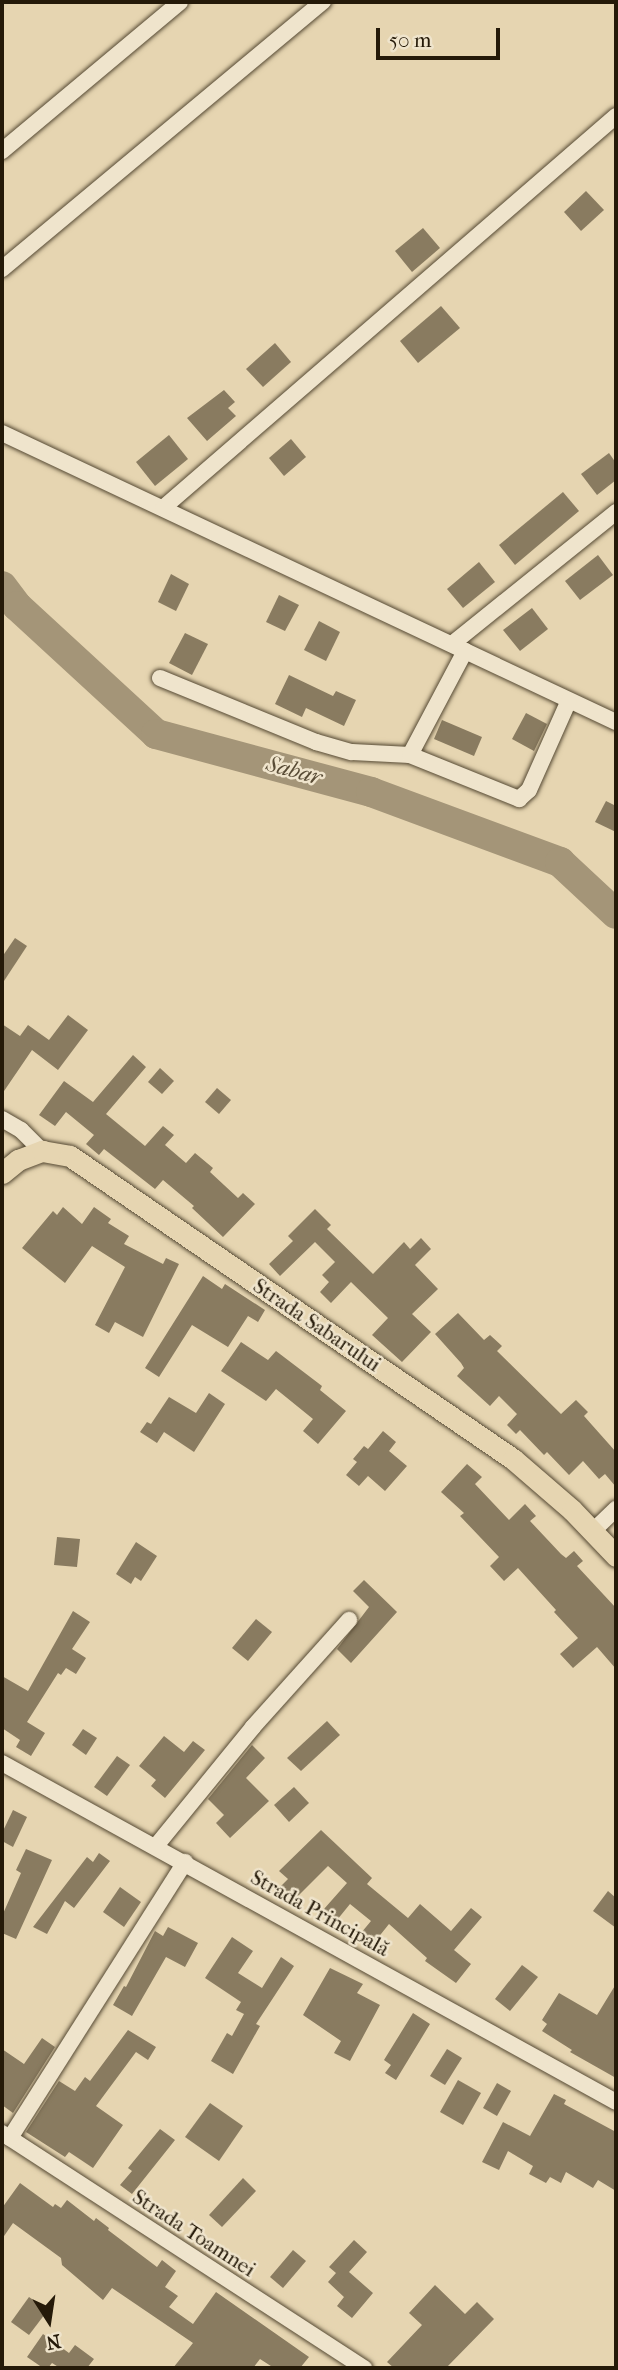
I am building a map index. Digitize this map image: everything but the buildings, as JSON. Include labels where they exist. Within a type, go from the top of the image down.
[{"type":"main road","points":[[2,1172],[18,1160],[42,1151]]},
{"type":"main road","name":"Strada Sabarului","points":[[42,1151],[61,1153],[83,1165],[513,1459],[593,1531],[616,1556]]},
{"type":"street","points":[[2,150],[180,2]]},
{"type":"street","points":[[2,269],[323,2]]},
{"type":"street","points":[[163,508],[616,116]]},
{"type":"street","points":[[2,433],[616,722]]},
{"type":"street","points":[[410,755],[458,648],[616,512]]},
{"type":"street","points":[[160,678],[316,742],[352,752],[410,755],[519,799],[529,790],[569,700]]},
{"type":"street","name":"Strada Sabarului","points":[[2,1119],[21,1130],[42,1151]]},
{"type":"street","points":[[593,1531],[616,1509]]},
{"type":"street","points":[[156,1846],[253,1727],[349,1620]]},
{"type":"street","name":"Strada Principală","points":[[2,1763],[616,2102]]},
{"type":"street","points":[[6,2135],[185,1862]]},
{"type":"street","name":"Strada Toamnei","points":[[6,2135],[364,2368]]},
{"type":"waterway","name":"Sabar","points":[[2,586],[17,606],[156,734],[371,792],[560,862],[616,914]]}]
